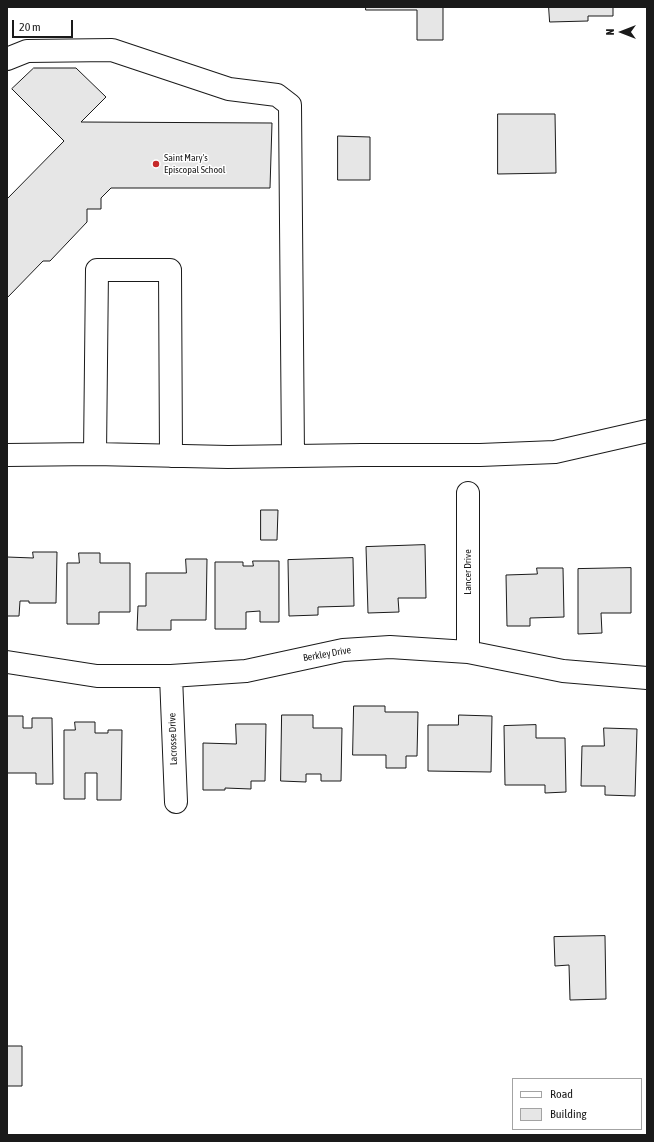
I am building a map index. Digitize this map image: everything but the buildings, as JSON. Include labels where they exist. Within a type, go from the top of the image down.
[{"type":"street","points":[[7,59],[28,51],[112,50],[228,89],[277,95],[290,105],[293,456]]},
{"type":"street","points":[[95,454],[97,270],[170,270],[171,456]]},
{"type":"street","points":[[7,455],[95,454],[228,457],[480,455],[555,452],[647,431]]},
{"type":"street","name":"Lancer Drive","points":[[468,493],[468,652]]},
{"type":"street","name":"Berkley Drive","points":[[7,662],[97,676],[171,676],[246,671],[343,650],[390,647],[468,652],[563,671],[647,678]]},
{"type":"street","name":"Lacrosse Drive","points":[[171,676],[176,802]]},
{"type":"place","name":"Saint Mary's Episcopal School","points":[[156,164]]}]
